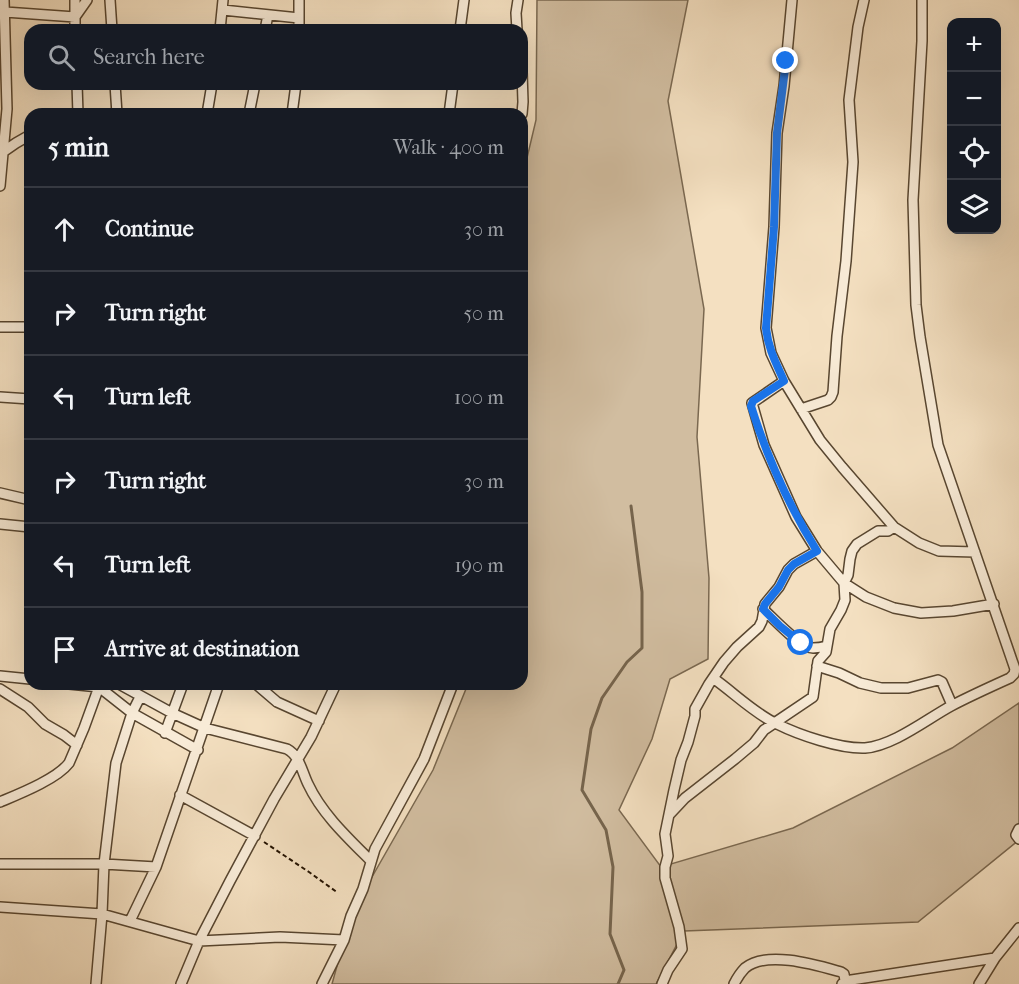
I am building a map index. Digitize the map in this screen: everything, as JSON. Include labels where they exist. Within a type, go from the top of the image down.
[{"type":"street","points":[[0,186],[7,109],[4,0]]},
{"type":"street","points":[[75,0],[75,24]]},
{"type":"street","points":[[75,17],[87,0]]},
{"type":"street","points":[[110,0],[112,24]]},
{"type":"street","points":[[299,0],[300,24]]},
{"type":"street","points":[[461,24],[464,0]]},
{"type":"street","points":[[517,24],[518,0]]},
{"type":"street","points":[[792,0],[784,87],[777,133],[767,341],[784,381],[820,440],[894,527],[919,543],[939,551],[975,552]]},
{"type":"street","points":[[801,409],[828,400],[833,392],[853,162],[849,100],[858,27],[864,0]]},
{"type":"street","points":[[713,678],[775,724],[823,741],[851,748],[868,748],[884,744],[952,705],[1014,674],[1015,669],[994,604],[938,445],[920,338],[916,305],[914,200],[922,0]]},
{"type":"street","points":[[221,24],[223,5],[268,15],[300,18]]},
{"type":"street","points":[[5,12],[75,17]]},
{"type":"street","points":[[266,24],[268,15]]},
{"type":"street","points":[[77,90],[78,108]]},
{"type":"street","points":[[115,90],[117,108]]},
{"type":"street","points":[[208,108],[211,90]]},
{"type":"street","points":[[250,108],[254,90]]},
{"type":"street","points":[[293,108],[295,90]]},
{"type":"street","points":[[450,108],[452,90]]},
{"type":"street","points":[[522,108],[523,90]]},
{"type":"street","points":[[3,152],[24,138]]},
{"type":"street","points":[[0,327],[24,327]]},
{"type":"street","points":[[784,381],[753,401],[751,406],[764,445],[796,517],[817,551],[844,583],[866,597],[894,608],[921,613],[953,611],[994,604]]},
{"type":"street","points":[[0,397],[24,399]]},
{"type":"street","points":[[0,493],[24,499]]},
{"type":"street","points":[[0,524],[24,526]]},
{"type":"street","points":[[670,814],[685,798],[754,743],[759,735],[813,697],[818,661],[826,652],[830,629],[845,600],[844,583],[848,575],[852,551],[857,544],[878,531],[888,531],[894,527]]},
{"type":"street","points":[[662,984],[682,949],[679,927],[665,878],[668,856],[665,834],[695,709],[713,678],[737,648],[759,627],[765,604],[779,587],[788,570],[817,551]]},
{"type":"street","points":[[763,609],[790,635],[808,647],[827,646]]},
{"type":"street","points":[[817,666],[860,683],[881,688],[908,688],[938,680],[942,682],[952,705]]},
{"type":"street","points":[[0,676],[24,678]]},
{"type":"street","points":[[0,688],[28,707],[45,724],[77,745]]},
{"type":"street","points":[[0,802],[61,771],[69,763],[98,690]]},
{"type":"street","points":[[104,690],[132,713],[198,750]]},
{"type":"street","points":[[129,690],[172,714],[205,728],[287,748],[294,753],[309,787],[321,806],[371,861]]},
{"type":"street","points":[[165,733],[181,690]]},
{"type":"street","points":[[130,921],[156,867],[217,690]]},
{"type":"street","points":[[263,690],[277,702],[319,721]]},
{"type":"street","points":[[181,984],[230,881],[274,799],[298,760],[333,690]]},
{"type":"street","points":[[322,984],[344,940],[375,849],[424,759],[451,690]]},
{"type":"street","points":[[96,984],[104,864],[116,764],[132,713],[140,697]]},
{"type":"street","points":[[180,795],[255,836]]},
{"type":"street","points":[[1019,829],[1016,835],[1019,839]]},
{"type":"street","points":[[0,864],[104,864],[156,867]]},
{"type":"street","points":[[0,907],[102,914],[200,941],[280,937],[344,940]]},
{"type":"street","points":[[979,984],[995,958],[1019,929]]},
{"type":"street","points":[[735,984],[742,970],[747,966],[769,959],[790,960],[830,969],[843,974],[844,982],[995,958]]},
{"type":"street","points":[[895,984],[901,972]]},
{"type":"path","points":[[255,836],[338,893]]},
{"type":"shaded area","points":[[537,0],[688,0],[668,101],[704,309],[697,437],[709,578],[708,659],[670,679],[652,739],[619,810],[661,867],[793,828],[952,748],[1019,703],[1019,840],[918,922],[684,931],[656,984],[332,984],[352,912],[433,770],[466,690],[528,690],[528,154],[536,120]]},
{"type":"waterway","points":[[618,984],[624,970],[610,934],[613,867],[606,830],[582,790],[591,729],[602,698],[627,662],[642,648],[642,592],[631,506]]},
{"type":"route","points":[[786,61],[777,133],[774,227],[766,328],[771,353],[784,381],[753,401],[751,406],[777,476],[796,517],[817,551],[788,570],[763,609],[801,643]]}]
